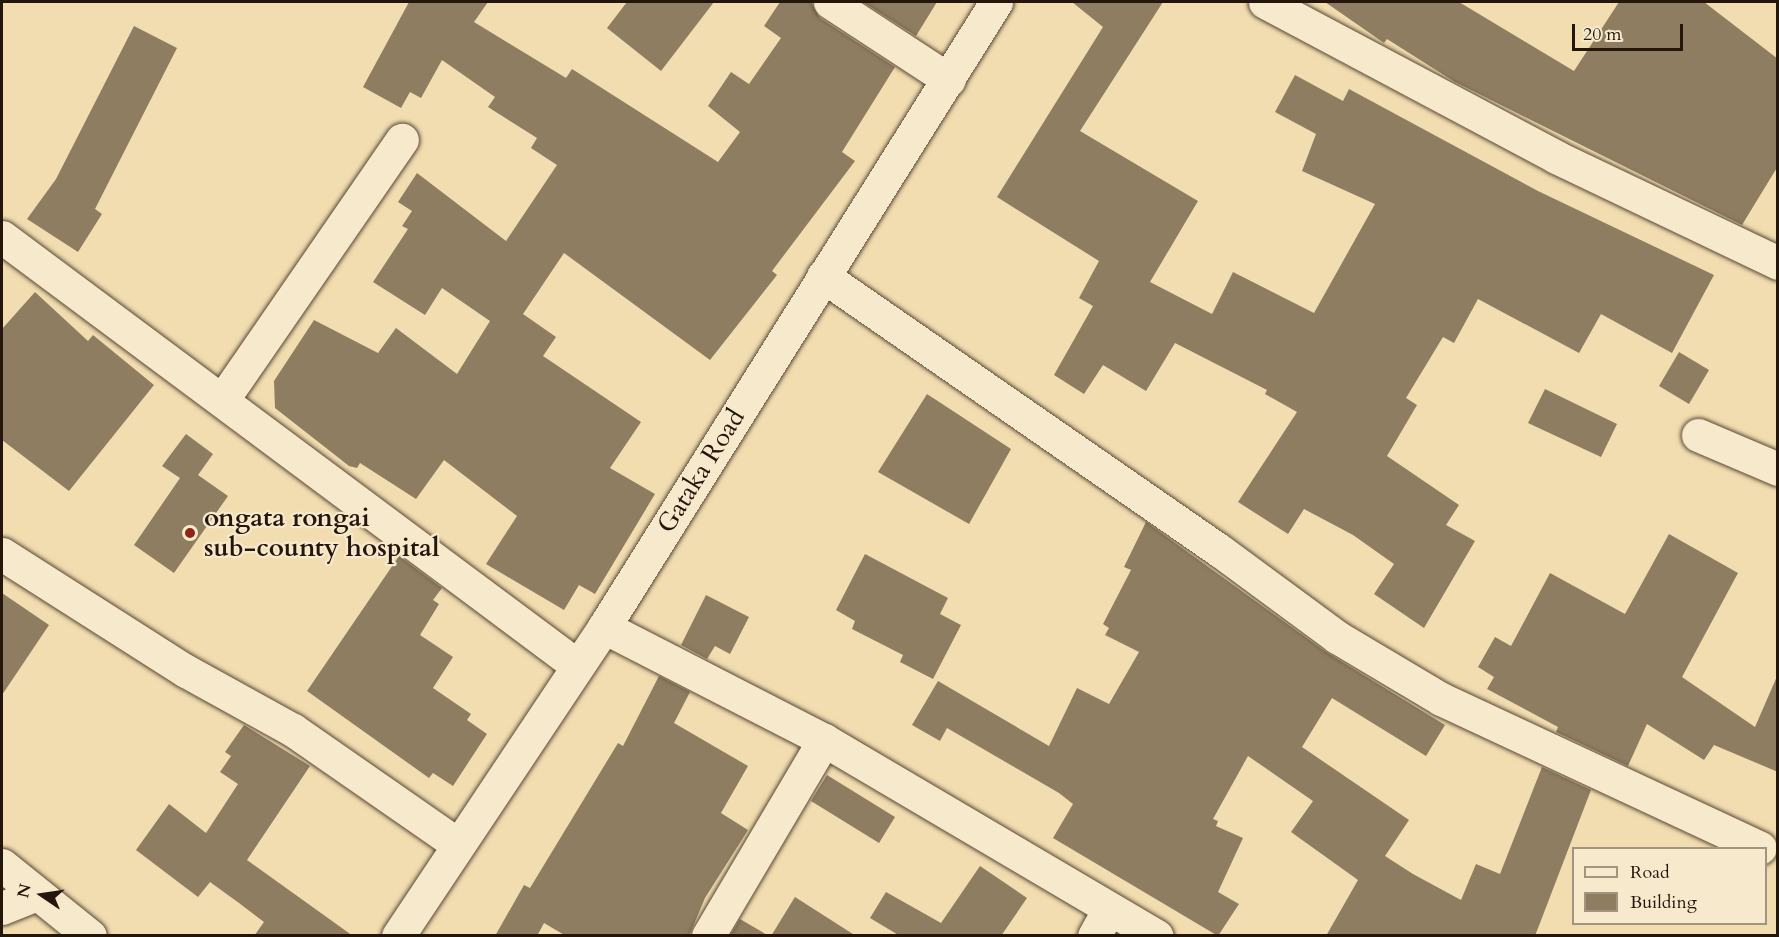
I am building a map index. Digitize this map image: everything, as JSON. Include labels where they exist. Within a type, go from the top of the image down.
[{"type":"street","points":[[830,2],[949,80]]},
{"type":"street","name":"Gataka Road","points":[[398,936],[575,664],[604,627],[996,2]]},
{"type":"street","points":[[1265,2],[1556,157],[1778,263]]},
{"type":"street","points":[[224,399],[402,140]]},
{"type":"street","points":[[2,237],[224,399],[575,664]]},
{"type":"street","points":[[823,276],[1219,550],[1336,637],[1441,699],[1756,847]]},
{"type":"street","points":[[1698,435],[1778,469]]},
{"type":"street","points":[[2,554],[186,671],[292,730],[458,844]]},
{"type":"street","points":[[604,627],[824,740],[1102,922],[1157,936]]},
{"type":"street","points":[[708,936],[824,740]]},
{"type":"street","points":[[2,866],[35,895],[90,936]]},
{"type":"street","points":[[2,908],[35,895]]},
{"type":"building","points":[[409,2],[488,2],[474,22],[566,78],[572,69],[718,162],[740,132],[708,106],[731,72],[749,84],[781,38],[764,26],[780,2],[811,2],[820,18],[895,67],[842,152],[855,161],[772,271],[777,275],[710,360],[564,253],[523,314],[556,337],[543,356],[641,422],[610,468],[655,494],[595,594],[579,585],[564,610],[486,564],[517,516],[444,460],[416,499],[360,463],[357,468],[349,466],[275,408],[274,381],[314,320],[378,353],[396,328],[457,374],[490,321],[442,288],[425,315],[373,282],[408,229],[402,226],[412,211],[398,202],[417,173],[506,241],[557,165],[531,148],[537,138],[488,107],[495,97],[442,60],[421,98],[410,92],[401,108],[363,87]]},
{"type":"building","points":[[627,2],[714,2],[661,71],[607,28]]},
{"type":"building","points":[[863,2],[937,2],[916,36]]},
{"type":"building","points":[[1072,2],[1163,2],[1080,131],[1198,201],[1150,282],[1212,314],[1233,272],[1314,313],[1375,204],[1302,171],[1316,134],[1275,112],[1295,75],[1343,101],[1349,89],[1538,191],[1714,275],[1672,353],[1601,314],[1579,353],[1478,299],[1454,343],[1443,337],[1406,398],[1417,405],[1387,456],[1459,505],[1446,525],[1475,541],[1424,628],[1374,594],[1394,564],[1353,535],[1304,509],[1288,534],[1238,502],[1297,412],[1265,394],[1267,390],[1175,343],[1146,391],[1103,365],[1084,394],[1054,375],[1093,306],[1079,298],[1099,261],[997,197],[1103,27]]},
{"type":"building","points":[[1325,2],[1459,2],[1574,71],[1619,2],[1704,2],[1778,59],[1778,166],[1742,225],[1455,82],[1387,39],[1384,43]]},
{"type":"building","points":[[134,26],[177,48],[95,209],[102,214],[78,252],[27,219],[56,179]]},
{"type":"building","points":[[35,292],[88,341],[93,335],[154,385],[69,491],[2,440],[2,329]]},
{"type":"building","points":[[1679,352],[1709,370],[1689,404],[1659,386]]},
{"type":"building","points":[[1545,389],[1617,424],[1601,457],[1528,423]]},
{"type":"building","points":[[927,394],[1011,449],[969,524],[878,472]]},
{"type":"building","points":[[186,434],[213,454],[198,475],[228,496],[174,573],[134,545],[180,478],[162,466]]},
{"type":"building","points":[[1146,522],[1326,652],[1445,725],[1426,756],[1332,698],[1302,747],[1409,820],[1385,856],[1413,874],[1461,900],[1476,864],[1500,874],[1542,767],[1591,790],[1535,936],[1326,936],[1358,880],[1291,832],[1313,801],[1248,756],[1213,819],[1218,821],[1216,826],[1243,838],[1218,892],[1239,904],[1218,936],[1053,838],[1073,804],[1059,793],[947,728],[940,741],[912,725],[938,681],[1049,746],[1077,688],[1109,704],[1139,652],[1105,635],[1109,628],[1103,624],[1131,570],[1124,567]]},
{"type":"building","points":[[1669,534],[1738,573],[1682,677],[1755,727],[1778,674],[1778,772],[1714,745],[1704,760],[1647,724],[1628,766],[1556,732],[1558,727],[1487,689],[1494,677],[1478,667],[1495,637],[1511,646],[1550,573],[1625,614]]},
{"type":"building","points":[[865,554],[948,598],[940,614],[961,625],[933,679],[900,662],[903,655],[852,629],[855,621],[836,610]]},
{"type":"building","points":[[399,556],[442,588],[433,600],[439,604],[420,635],[453,657],[433,688],[471,714],[467,720],[487,734],[453,786],[433,773],[429,778],[307,691]]},
{"type":"building","points":[[2,593],[49,625],[2,695]]},
{"type":"building","points":[[706,595],[749,617],[730,654],[715,646],[707,659],[681,645]]},
{"type":"building","points":[[659,676],[690,692],[674,723],[748,766],[721,813],[748,830],[705,898],[689,936],[566,936],[544,923],[537,936],[495,936],[524,885],[530,888],[618,743],[623,746]]},
{"type":"building","points":[[244,725],[310,766],[247,860],[353,936],[254,936],[264,922],[239,903],[210,882],[198,897],[136,850],[169,804],[206,833],[238,784],[220,772],[231,756],[225,752]]},
{"type":"building","points":[[827,775],[895,817],[879,843],[811,801]]},
{"type":"building","points":[[980,866],[1027,898],[1001,936],[900,936],[870,918],[886,892],[941,923]]},
{"type":"building","points":[[795,897],[856,936],[771,936]]},
{"type":"building","points":[[740,919],[769,936],[730,936]]},
{"type":"place","name":"ongata rongai sub-county hospital","points":[[190,533]]}]
